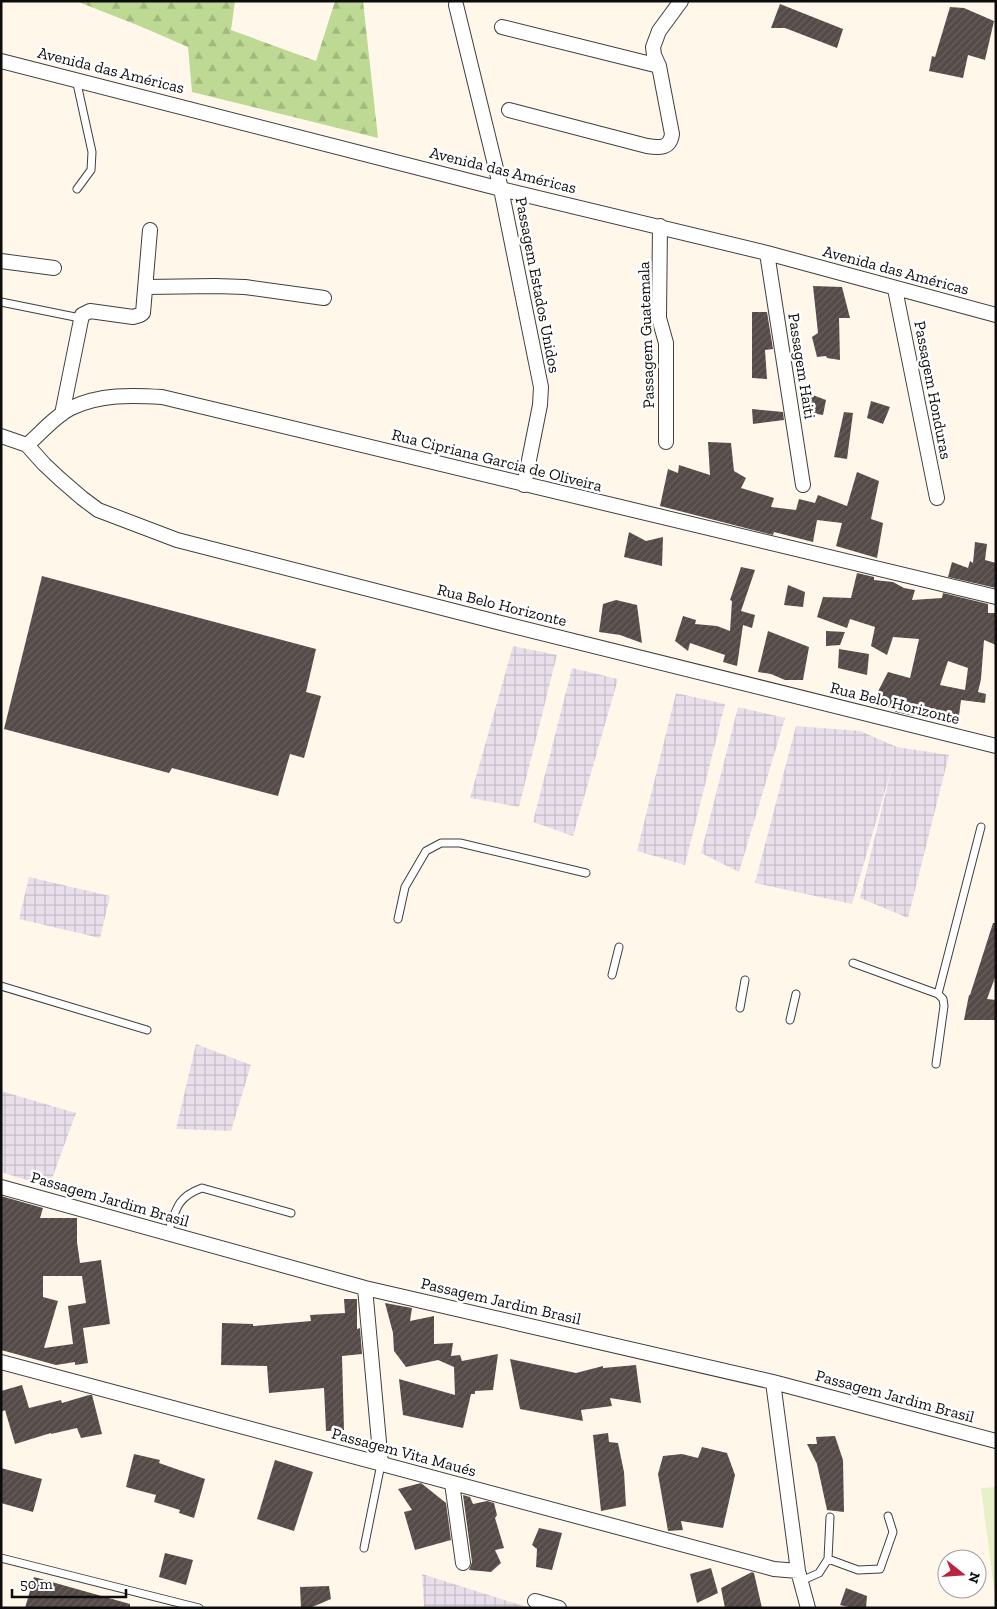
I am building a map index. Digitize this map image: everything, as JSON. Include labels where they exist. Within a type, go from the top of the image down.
[{"type":"street","points":[[509,110],[647,146],[663,147],[671,139],[672,134],[659,66],[653,47],[659,30],[681,1]]},
{"type":"street","name":"Passagem Estados Unidos","points":[[456,5],[501,189],[541,387],[540,405],[524,485]]},
{"type":"street","points":[[502,27],[659,66]]},
{"type":"street","name":"Avenida das Américas","points":[[1,61],[501,189],[767,253],[996,315]]},
{"type":"street","name":"Passagem Guatemala","points":[[660,226],[660,318],[666,343],[666,442]]},
{"type":"street","points":[[62,414],[80,318],[90,311],[133,316],[140,315],[144,308],[150,230]]},
{"type":"street","name":"Passagem Haiti","points":[[767,253],[803,485]]},
{"type":"street","points":[[1,261],[54,268]]},
{"type":"street","points":[[146,287],[245,287],[324,298]]},
{"type":"street","name":"Passagem Honduras","points":[[895,289],[937,498]]},
{"type":"street","name":"Rua Cipriana Garcia de Oliveira","points":[[27,444],[70,408],[111,397],[137,395],[162,397],[996,597]]},
{"type":"street","points":[[1,436],[27,444]]},
{"type":"street","name":"Rua Belo Horizonte","points":[[27,444],[60,480],[98,510],[177,540],[511,626],[996,746]]},
{"type":"street","name":"Passagem Jardim Brasil","points":[[1,1187],[365,1288],[773,1382],[996,1441]]},
{"type":"street","points":[[365,1288],[381,1464]]},
{"type":"street","name":"Passagem Vita Maués","points":[[1,1362],[799,1576]]},
{"type":"street","points":[[773,1382],[799,1576],[808,1608]]},
{"type":"street","points":[[452,1483],[463,1564]]},
{"type":"street","points":[[536,1601],[559,1608]]},
{"type":"lane","points":[[76,79],[92,152],[91,170],[77,189]]},
{"type":"lane","points":[[1,302],[80,318]]},
{"type":"lane","points":[[938,994],[980,827]]},
{"type":"lane","points":[[398,919],[405,887],[426,851],[441,843],[460,843],[586,872]]},
{"type":"lane","points":[[612,975],[620,947]]},
{"type":"lane","points":[[853,963],[938,994],[943,999],[944,1006],[936,1064]]},
{"type":"lane","points":[[740,1008],[745,980]]},
{"type":"lane","points":[[1,986],[147,1030]]},
{"type":"lane","points":[[790,1020],[796,994]]},
{"type":"lane","points":[[168,1233],[178,1205],[188,1193],[202,1188],[291,1213]]},
{"type":"lane","points":[[364,1548],[381,1464]]},
{"type":"lane","points":[[828,1559],[858,1570],[880,1569],[893,1532],[888,1516]]},
{"type":"lane","points":[[799,1576],[820,1573],[828,1559],[830,1517]]},
{"type":"lane","points":[[1,1558],[199,1608]]},
{"type":"shaded area","points":[[513,646],[557,655],[519,807],[470,798]]},
{"type":"shaded area","points":[[572,668],[618,679],[573,836],[533,822]]},
{"type":"shaded area","points":[[676,693],[725,704],[685,865],[637,851]]},
{"type":"shaded area","points":[[738,707],[785,718],[739,872],[701,853]]},
{"type":"shaded area","points":[[796,726],[860,731],[897,747],[949,755],[908,918],[860,898],[892,767],[852,904],[755,883]]},
{"type":"shaded area","points":[[29,877],[110,896],[100,938],[19,919]]},
{"type":"shaded area","points":[[196,1044],[251,1065],[231,1131],[176,1129]]},
{"type":"shaded area","points":[[1,1091],[76,1113],[49,1187],[1,1172]]},
{"type":"shaded area","points":[[422,1574],[530,1608],[424,1608]]},
{"type":"green space","points":[[76,1],[235,1],[231,30],[316,61],[335,1],[363,1],[378,138],[192,92],[188,47]]},
{"type":"green space","points":[[996,1487],[996,1604],[981,1488]]},
{"type":"building","points":[[780,4],[843,29],[837,48],[785,28],[771,28]]},
{"type":"building","points":[[950,7],[964,8],[994,21],[985,60],[968,55],[963,78],[929,71],[932,56],[935,57]]},
{"type":"building","points":[[813,286],[842,287],[850,318],[839,318],[840,360],[827,358],[826,356],[817,357],[812,337],[818,333]]},
{"type":"building","points":[[752,312],[767,312],[773,349],[765,350],[767,379],[752,378]]},
{"type":"building","points":[[810,394],[826,400],[823,415],[812,413]]},
{"type":"building","points":[[871,401],[890,407],[883,424],[867,418]]},
{"type":"building","points":[[752,409],[783,412],[784,420],[753,424]]},
{"type":"building","points":[[844,412],[853,413],[847,459],[834,457]]},
{"type":"building","points":[[708,442],[731,443],[734,471],[746,478],[741,488],[774,498],[771,507],[796,510],[799,499],[815,503],[818,495],[847,506],[857,472],[879,481],[871,519],[883,523],[877,558],[836,546],[842,523],[817,520],[813,542],[774,532],[773,535],[660,506],[668,469],[678,473],[679,465],[710,475]]},
{"type":"building","points":[[629,532],[646,541],[663,537],[662,566],[624,557]]},
{"type":"building","points":[[975,542],[987,544],[985,560],[996,563],[996,588],[948,577],[952,562],[968,568],[970,561],[973,563]]},
{"type":"building","points":[[741,567],[755,570],[741,611],[755,615],[752,628],[743,625],[737,666],[723,662],[725,655],[690,643],[688,651],[675,641],[683,616],[696,620],[695,624],[717,626],[730,631],[732,601],[730,600]]},
{"type":"building","points":[[857,573],[874,577],[874,580],[893,582],[904,588],[915,590],[912,600],[942,598],[943,593],[988,604],[988,613],[996,613],[996,645],[984,640],[978,692],[986,694],[985,703],[961,700],[958,723],[932,716],[914,716],[896,712],[885,705],[873,701],[888,672],[910,678],[919,639],[893,637],[887,655],[871,646],[875,627],[850,619],[847,628],[817,617],[823,597],[851,598]],"holes":[[[948,661],[968,668],[965,690],[940,685]]]},
{"type":"building","points":[[42,576],[316,649],[306,692],[321,696],[304,758],[290,754],[278,796],[172,768],[169,773],[4,729]]},
{"type":"building","points":[[788,585],[805,592],[803,607],[784,605]]},
{"type":"building","points":[[616,600],[637,605],[642,643],[620,635],[599,632],[603,604]]},
{"type":"building","points":[[768,631],[809,647],[803,680],[785,680],[771,674],[758,672]]},
{"type":"building","points":[[826,631],[845,632],[840,645],[826,646]]},
{"type":"building","points":[[839,649],[869,654],[867,675],[838,668]]},
{"type":"building","points":[[993,923],[996,923],[996,975],[987,999],[996,1000],[996,1020],[964,1020],[969,995]]},
{"type":"building","points":[[1,1196],[43,1208],[40,1218],[77,1218],[77,1242],[80,1263],[101,1260],[110,1324],[83,1328],[88,1363],[75,1365],[75,1362],[56,1365],[1,1350]],"holes":[[[43,1276],[82,1276],[86,1303],[68,1306],[73,1344],[44,1348],[58,1301],[43,1297]]]},
{"type":"building","points":[[344,1299],[357,1299],[357,1329],[360,1328],[362,1354],[342,1356],[344,1430],[326,1431],[324,1388],[269,1393],[267,1366],[221,1365],[222,1323],[253,1324],[253,1326],[311,1321],[310,1315],[345,1313]]},
{"type":"building","points":[[385,1303],[412,1308],[410,1321],[434,1316],[434,1344],[453,1343],[451,1356],[460,1355],[462,1361],[498,1354],[493,1390],[475,1391],[475,1394],[471,1394],[463,1428],[403,1415],[399,1379],[455,1395],[454,1367],[438,1360],[406,1367],[394,1351],[393,1333]]},
{"type":"building","points":[[510,1359],[576,1373],[603,1366],[603,1368],[636,1365],[641,1403],[610,1398],[612,1406],[581,1410],[583,1421],[520,1409]]},
{"type":"building","points":[[22,1385],[29,1408],[61,1400],[62,1403],[92,1395],[102,1434],[81,1438],[77,1428],[51,1433],[15,1444],[5,1410],[1,1412],[1,1391]]},
{"type":"building","points":[[608,1433],[609,1442],[618,1443],[624,1472],[626,1506],[601,1511],[593,1435]]},
{"type":"building","points":[[835,1436],[843,1460],[844,1512],[827,1510],[817,1464],[807,1444],[817,1444],[816,1437]]},
{"type":"building","points":[[702,1447],[727,1453],[735,1475],[723,1528],[681,1521],[683,1530],[668,1531],[658,1474],[663,1456],[682,1454],[698,1458]]},
{"type":"building","points":[[134,1454],[160,1460],[159,1463],[205,1479],[194,1518],[179,1513],[180,1510],[154,1502],[156,1495],[126,1487]]},
{"type":"building","points":[[275,1460],[313,1472],[294,1531],[257,1519]]},
{"type":"building","points":[[1,1468],[42,1479],[33,1512],[1,1503]]},
{"type":"building","points":[[421,1483],[446,1503],[451,1540],[415,1550],[404,1512],[412,1510],[398,1489]]},
{"type":"building","points":[[463,1495],[470,1497],[473,1504],[487,1501],[494,1503],[497,1515],[495,1518],[504,1548],[495,1550],[501,1563],[491,1572],[469,1570],[472,1562]]},
{"type":"building","points":[[539,1528],[562,1533],[552,1570],[536,1567],[537,1549],[532,1545]]},
{"type":"building","points":[[165,1553],[193,1560],[186,1585],[159,1577]]},
{"type":"building","points":[[711,1568],[718,1593],[697,1603],[690,1574]]},
{"type":"building","points":[[752,1572],[754,1573],[762,1608],[725,1608],[721,1588]]},
{"type":"building","points":[[34,1577],[130,1604],[130,1608],[25,1608]]},
{"type":"building","points":[[329,1586],[331,1599],[310,1608],[301,1608],[300,1587]]},
{"type":"building","points":[[846,1588],[867,1596],[866,1608],[840,1605]]}]
